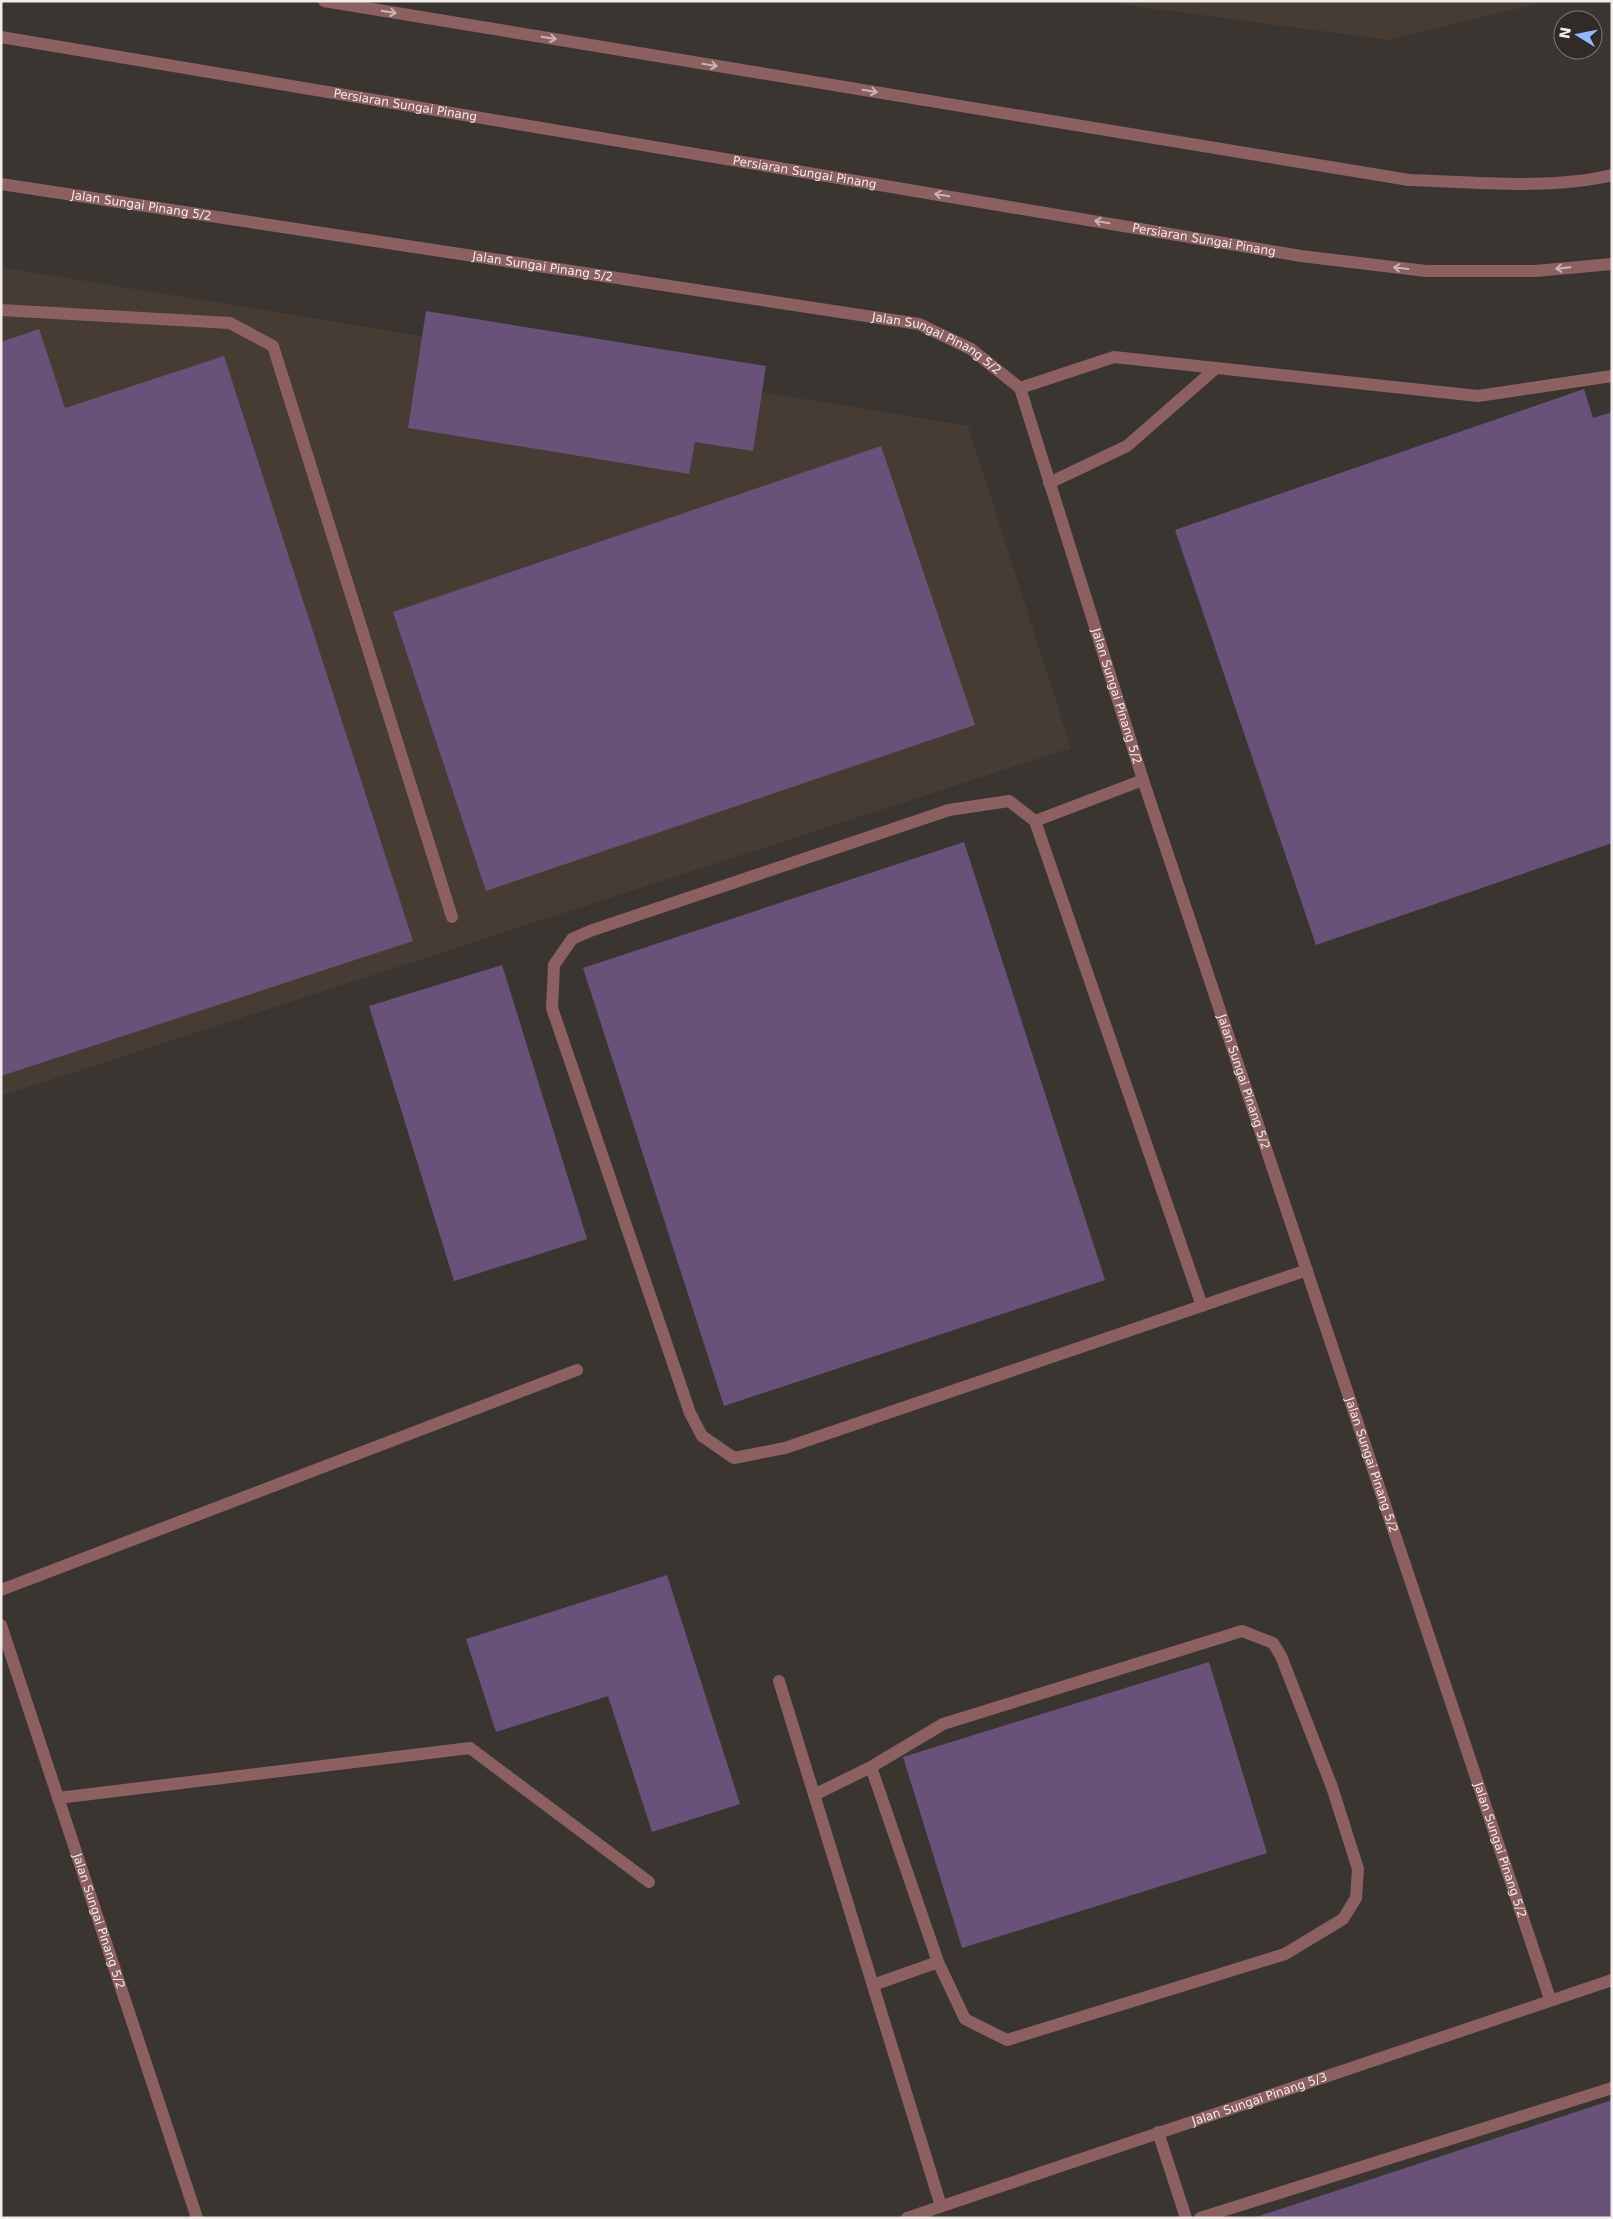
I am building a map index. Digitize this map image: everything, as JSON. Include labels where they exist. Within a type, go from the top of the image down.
[{"type":"street","points":[[324,1],[1409,180],[1515,183],[1595,179],[1612,175]]},
{"type":"street","name":"Persiaran Sungai Pinang","points":[[1,37],[1301,256],[1426,271],[1536,271],[1612,264]]},
{"type":"street","name":"Jalan Sungai Pinang 5/2","points":[[1,184],[918,324],[971,350],[1020,388],[1143,780],[1550,1999]]},
{"type":"street","points":[[1,310],[230,323],[273,346],[452,917]]},
{"type":"street","points":[[1020,388],[1114,357],[1478,396],[1612,376]]},
{"type":"street","points":[[1050,482],[1128,446],[1216,368]]},
{"type":"street","points":[[1035,821],[1143,780]]},
{"type":"street","points":[[1202,1306],[1035,821],[1009,801],[949,810],[590,931],[572,939],[554,965],[552,1008],[686,1404],[702,1436],[734,1458],[777,1450],[1202,1306],[1307,1270]]},
{"type":"street","points":[[1,1590],[577,1370]]},
{"type":"street","name":"Jalan Sungai Pinang 5/2","points":[[1,1626],[198,2218]]},
{"type":"street","points":[[814,1794],[871,1768],[943,1724],[1242,1632],[1273,1643],[1281,1656],[1332,1787],[1358,1868],[1356,1898],[1343,1919],[1285,1954],[1007,2040],[966,2019],[938,1962],[871,1768]]},
{"type":"street","points":[[780,1681],[940,2206]]},
{"type":"street","points":[[58,1798],[470,1748],[649,1882]]},
{"type":"street","points":[[873,1985],[938,1962]]},
{"type":"street","name":"Jalan Sungai Pinang 5/3","points":[[907,2218],[1550,1999],[1612,1980]]},
{"type":"street","points":[[1200,2218],[1612,2088]]},
{"type":"street","points":[[1158,2132],[1186,2218]]},
{"type":"shaded area","points":[[1097,1],[1549,1],[1388,40]]},
{"type":"shaded area","points":[[1,267],[968,426],[1071,748],[1,1096]]},
{"type":"building","points":[[426,311],[766,366],[753,451],[695,442],[689,474],[408,428]]},
{"type":"building","points":[[39,329],[65,408],[224,356],[413,941],[1,1076],[1,342]]},
{"type":"building","points":[[1584,389],[1593,418],[1612,412],[1612,843],[1316,945],[1175,530]]},
{"type":"building","points":[[881,446],[975,725],[486,891],[393,612]]},
{"type":"building","points":[[964,842],[1105,1280],[724,1406],[583,968]]},
{"type":"building","points":[[502,965],[587,1239],[454,1281],[369,1006]]},
{"type":"building","points":[[667,1575],[740,1804],[652,1832],[608,1696],[496,1732],[466,1639]]},
{"type":"building","points":[[1209,1662],[1267,1853],[962,1948],[903,1757]]},
{"type":"building","points":[[1612,2100],[1612,2218],[1256,2217]]}]
